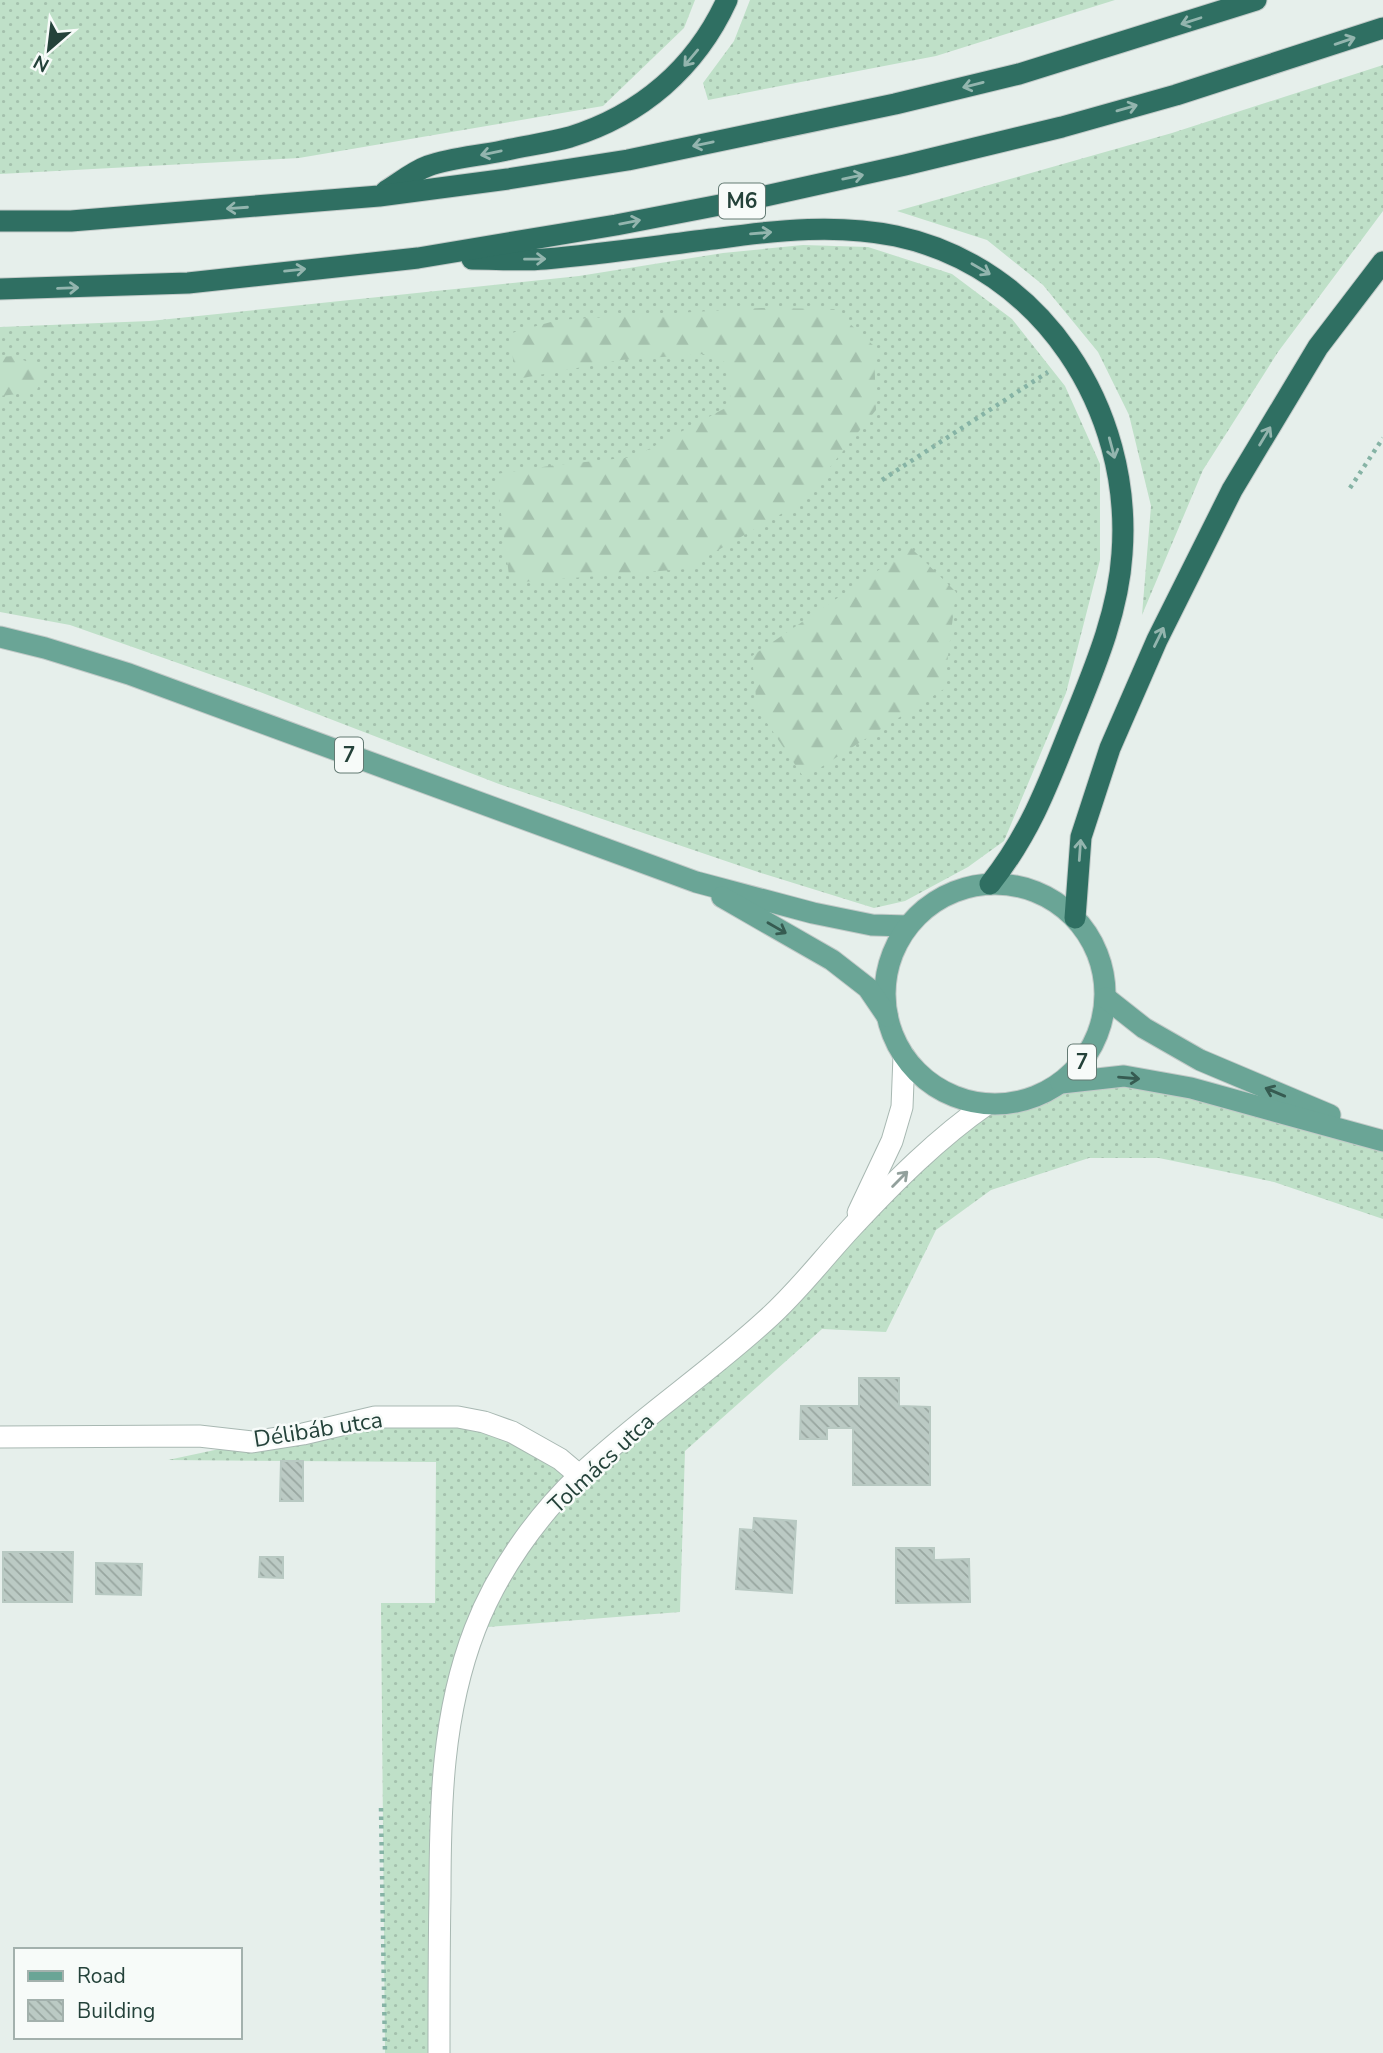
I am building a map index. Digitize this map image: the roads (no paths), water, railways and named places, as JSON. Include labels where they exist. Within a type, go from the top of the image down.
[{"type":"highway","points":[[379,196],[427,166],[568,137],[603,125],[633,110],[658,92],[694,55],[715,25],[727,0]]},
{"type":"highway","points":[[0,221],[71,220],[379,196],[628,160],[895,104],[1019,74],[1256,0]]},
{"type":"highway","name":"M6","points":[[0,289],[188,283],[418,258],[705,208],[905,166],[1062,127],[1176,95],[1383,28]]},
{"type":"highway","points":[[418,258],[542,260],[755,233],[817,229],[857,230],[896,236],[961,258],[993,276],[1019,296],[1046,323],[1082,374],[1104,423],[1123,495],[1122,556],[1106,632],[1044,795],[1008,861],[990,884]]},
{"type":"highway","points":[[1075,918],[1081,837],[1110,748],[1157,640],[1233,491],[1304,371],[1346,307],[1383,262]]},
{"type":"main road","name":"7","points":[[0,637],[129,674],[696,882],[813,913],[872,925],[908,926]]},
{"type":"main road","name":"7","points":[[696,882],[832,960],[868,988],[887,1016],[904,1056],[917,1071],[932,1084],[967,1101],[987,1104],[1013,1103],[1038,1096],[1061,1083],[1082,1062],[1097,1037],[1104,1018],[1106,998],[1102,963],[1095,946],[1075,918],[1057,902],[1036,891],[1014,885],[967,887],[950,893],[920,912],[898,942],[890,960],[885,997],[887,1016]]},
{"type":"main road","name":"7","points":[[1106,998],[1144,1028],[1200,1060],[1383,1140]]},
{"type":"main road","name":"7","points":[[1061,1083],[1124,1076],[1191,1088],[1383,1140]]},
{"type":"street","name":"Tolmács utca","points":[[852,1227],[892,1141],[902,1107],[904,1056]]},
{"type":"street","name":"Tolmács utca","points":[[439,2053],[442,1796],[447,1738],[456,1690],[475,1628],[504,1569],[541,1518],[579,1475],[768,1319],[813,1273],[852,1227],[959,1123],[987,1104]]},
{"type":"street","name":"Délibáb utca","points":[[0,1437],[199,1436],[253,1442],[303,1434],[374,1417],[458,1417],[484,1422],[512,1432],[560,1459],[579,1475]]}]
